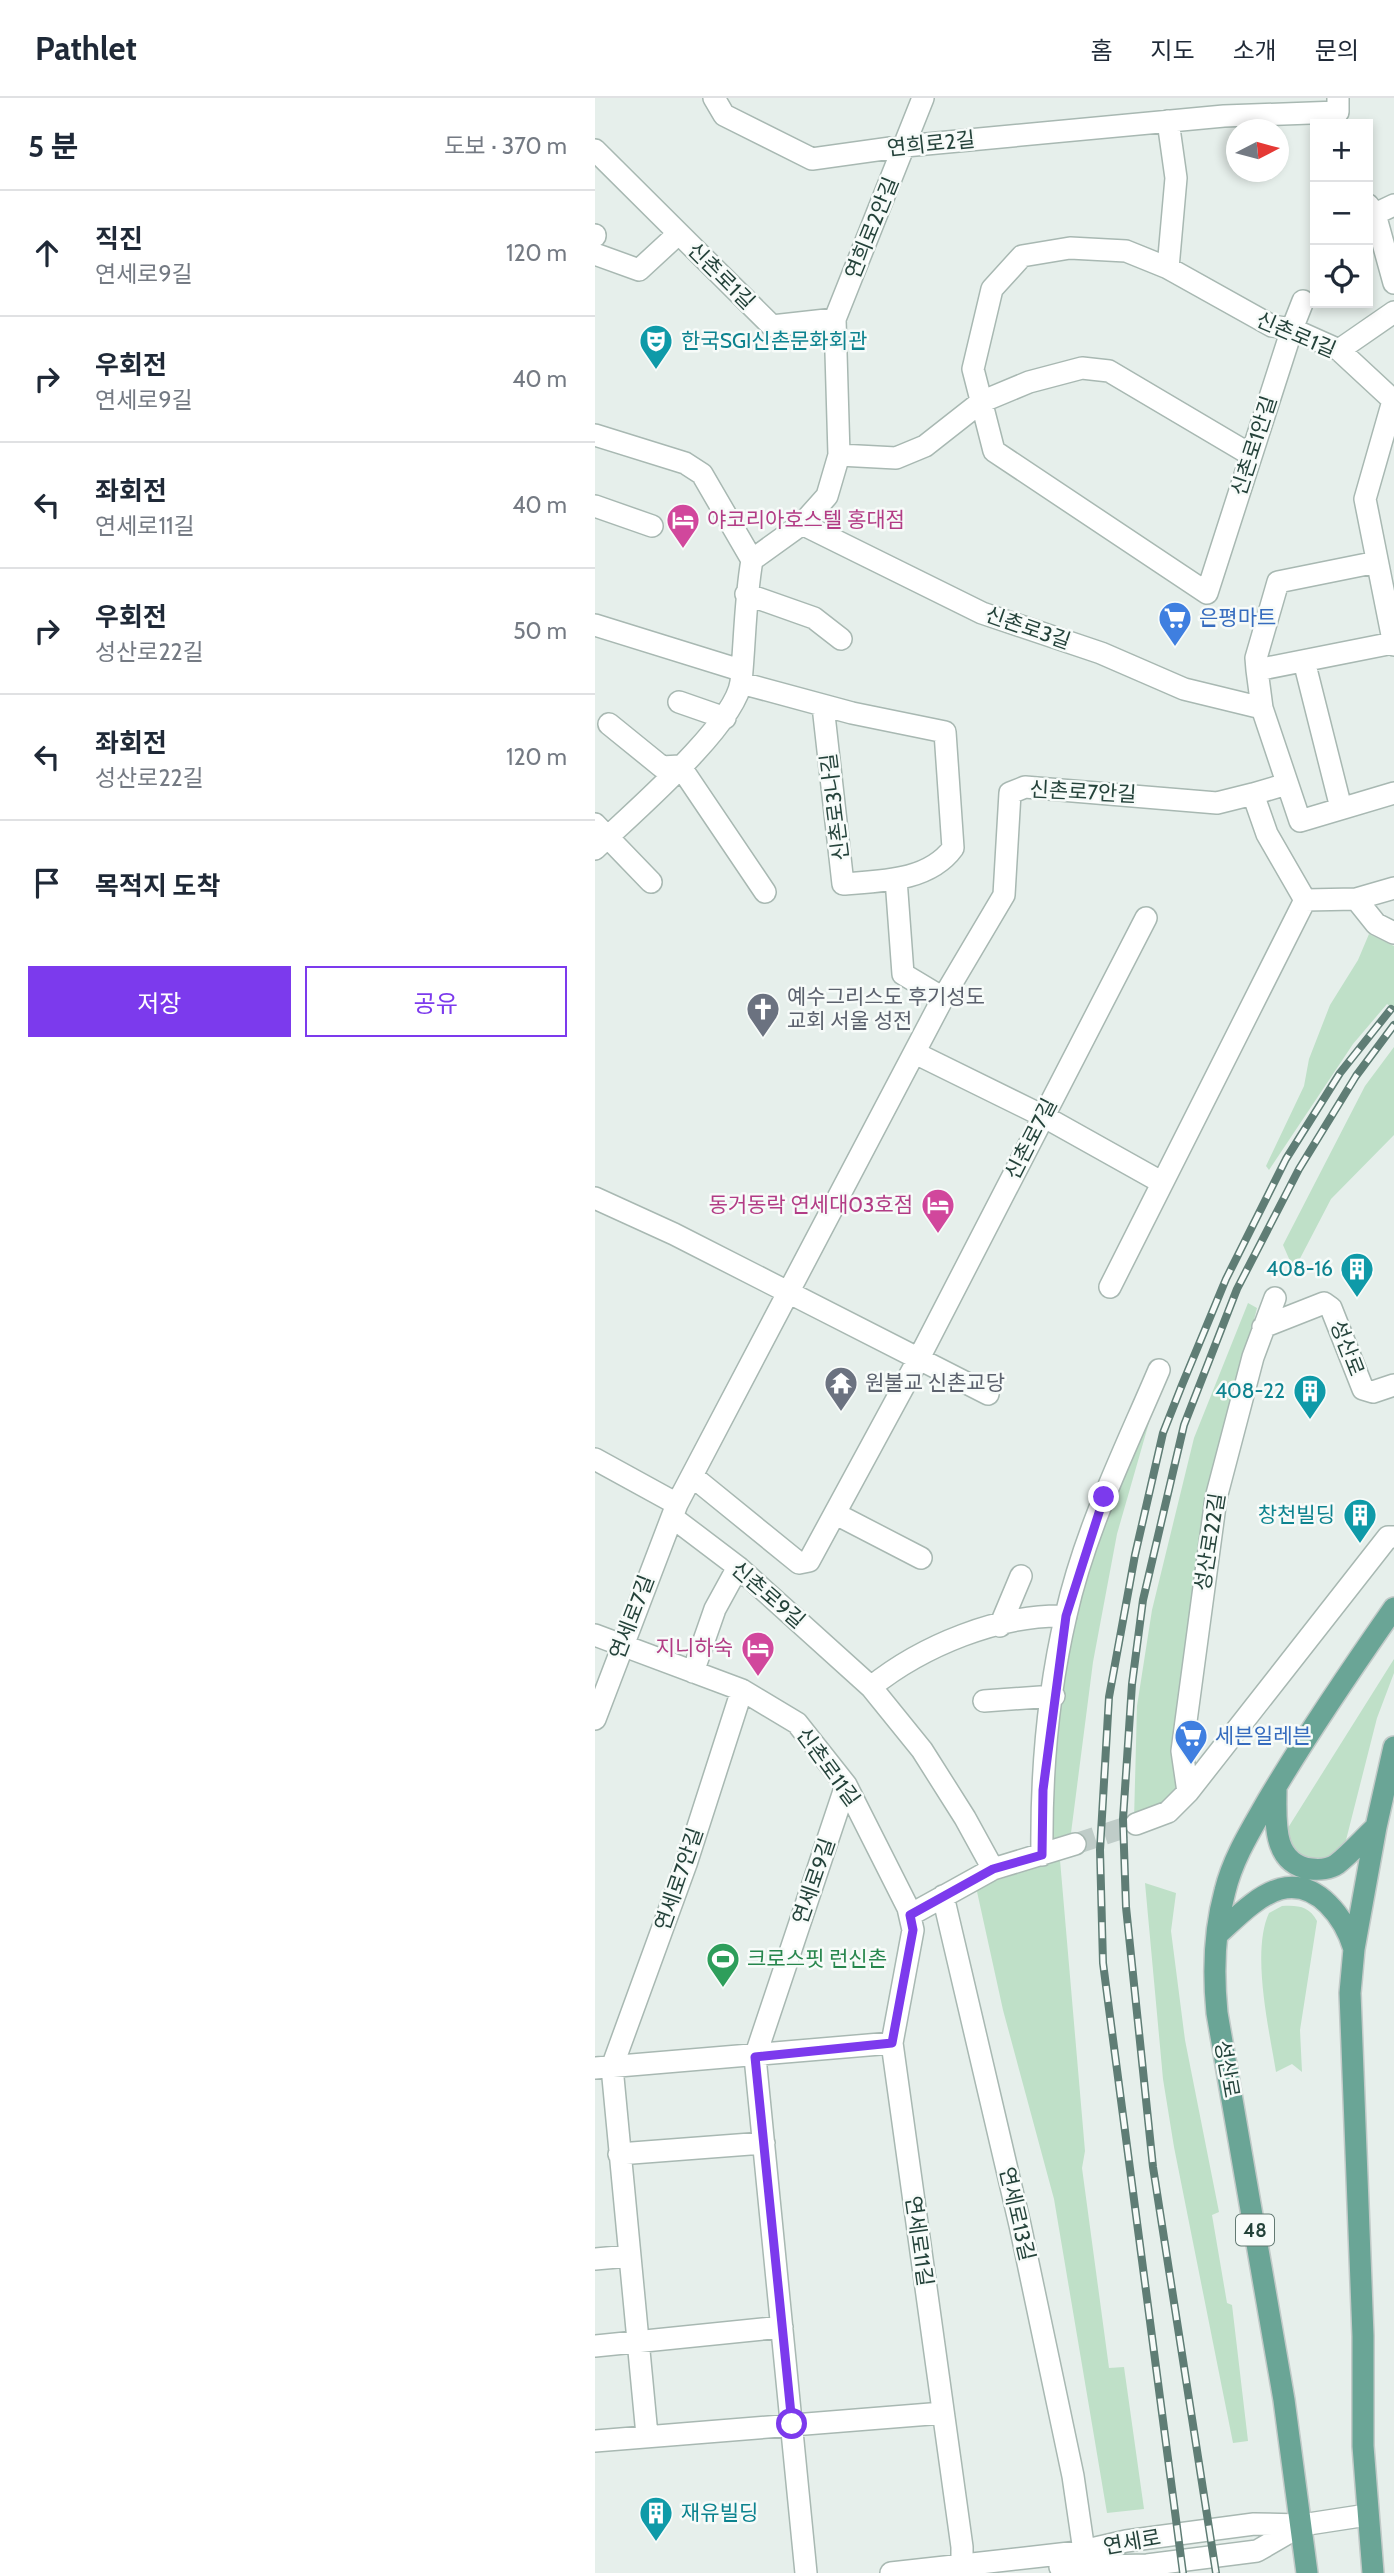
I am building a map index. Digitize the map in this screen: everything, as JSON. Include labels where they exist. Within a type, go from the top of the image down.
[{"type":"main road","name":"성산로","points":[[1307,2573],[1284,2400],[1217,2013],[1217,1935],[1231,1870],[1276,1787],[1394,1608]]},
{"type":"main road","points":[[1373,2573],[1367,2515],[1350,1993],[1354,1949],[1376,1827],[1394,1748]]},
{"type":"main road","points":[[1276,1787],[1276,1832],[1282,1852],[1296,1865],[1312,1869],[1335,1866],[1376,1827]]},
{"type":"main road","points":[[1217,1935],[1263,1897],[1279,1889],[1298,1889],[1318,1897],[1342,1918],[1354,1949]]},
{"type":"street","name":"연희로2길","points":[[714,98],[724,114],[812,159],[905,146],[1168,121],[1224,107],[1338,112],[1338,98]]},
{"type":"street","name":"연희로2안길","points":[[835,319],[923,98]]},
{"type":"street","points":[[1168,121],[1176,178],[1168,268]]},
{"type":"street","name":"신촌로1길","points":[[595,150],[772,326],[835,319]]},
{"type":"street","points":[[1379,208],[1394,283]]},
{"type":"street","points":[[595,254],[639,270],[678,234]]},
{"type":"street","name":"신촌로1길","points":[[1207,593],[994,451],[973,369],[992,289],[1022,256],[1070,248],[1126,251],[1168,268],[1272,326],[1292,329],[1339,351],[1394,401],[1365,499],[1394,644]]},
{"type":"street","name":"신촌로1안길","points":[[1207,593],[1303,301]]},
{"type":"street","points":[[1339,351],[1394,312]]},
{"type":"street","points":[[651,882],[599,837],[680,765],[725,718],[740,676],[746,594],[753,560],[802,524],[827,496],[839,455],[835,319]]},
{"type":"street","points":[[839,455],[896,458],[925,446],[981,402],[1029,382],[1082,368],[1109,370],[1251,455]]},
{"type":"street","points":[[595,435],[685,463],[702,474],[753,560]]},
{"type":"street","points":[[595,506],[652,526]]},
{"type":"street","name":"신촌로3길","points":[[802,524],[982,613],[1101,653],[1184,689],[1262,708]]},
{"type":"street","points":[[1377,562],[1278,582],[1256,658],[1262,708],[1300,821],[1394,793]]},
{"type":"street","points":[[746,594],[814,618],[841,639]]},
{"type":"street","name":"신촌로3나길","points":[[595,625],[823,706],[945,732],[953,848],[942,864],[897,879],[843,884],[823,706]]},
{"type":"street","points":[[1257,670],[1394,644]]},
{"type":"street","points":[[1304,661],[1341,807]]},
{"type":"street","points":[[680,702],[725,718]]},
{"type":"street","points":[[610,724],[662,767],[680,765]]},
{"type":"street","points":[[680,765],[765,892]]},
{"type":"street","name":"신촌로7안길","points":[[787,1292],[943,998],[1004,895],[1007,799],[1015,790],[1025,787],[1217,803],[1287,784]]},
{"type":"street","points":[[1253,794],[1266,834],[1305,900]]},
{"type":"street","points":[[897,879],[903,974],[943,998]]},
{"type":"street","points":[[1305,900],[1356,899],[1394,888]]},
{"type":"street","points":[[1356,899],[1376,924],[1394,933]]},
{"type":"street","points":[[1109,1287],[1305,900]]},
{"type":"street","name":"신촌로7길","points":[[692,1476],[803,1564],[809,1561],[918,1360],[1146,918]]},
{"type":"street","points":[[915,1053],[1043,1116],[1161,1182]]},
{"type":"street","points":[[595,1198],[988,1394]]},
{"type":"street","points":[[675,1510],[787,1292]]},
{"type":"street","name":"성산로22길","points":[[1188,1793],[1182,1751],[1206,1563],[1228,1443],[1262,1327],[1275,1298]]},
{"type":"street","name":"성산로","points":[[1262,1327],[1320,1302],[1324,1303],[1331,1308],[1363,1389],[1373,1392],[1394,1385]]},
{"type":"street","points":[[1042,1855],[1043,1790],[1053,1696],[1066,1616],[1104,1497],[1159,1370]]},
{"type":"street","name":"신촌로9길","points":[[595,1459],[675,1510],[870,1687],[922,1750],[993,1869]]},
{"type":"street","name":"연세로7길","points":[[595,1719],[621,1645],[675,1510]]},
{"type":"street","points":[[836,1514],[921,1558]]},
{"type":"street","points":[[1136,1824],[1168,1812],[1188,1793],[1388,1537],[1394,1537]]},
{"type":"street","points":[[693,1672],[715,1609],[738,1567]]},
{"type":"street","points":[[1000,1626],[1021,1576]]},
{"type":"street","points":[[870,1687],[920,1653],[1000,1626],[1066,1616]]},
{"type":"street","name":"신촌로11길","points":[[595,1635],[742,1690],[797,1723],[846,1785],[892,1872],[910,1915]]},
{"type":"street","name":"연세로7안길","points":[[647,2435],[619,2154],[603,2067],[686,1864],[742,1690]]},
{"type":"street","points":[[983,1701],[1053,1696]]},
{"type":"street","name":"연세로9길","points":[[806,2573],[755,2057],[846,1785]]},
{"type":"street","points":[[910,1915],[993,1869],[1075,1844]]},
{"type":"street","name":"연세로13길","points":[[943,1896],[1020,2225],[1073,2476],[1082,2543]]},
{"type":"street","name":"연세로11길","points":[[910,1915],[913,1930],[892,2043],[962,2547],[962,2570]]},
{"type":"street","points":[[603,2067],[755,2057],[892,2043]]},
{"type":"street","points":[[619,2154],[764,2143]]},
{"type":"street","points":[[595,2259],[629,2256]]},
{"type":"street","points":[[595,2347],[782,2328]]},
{"type":"street","points":[[595,2441],[943,2413]]},
{"type":"street","name":"연세로","points":[[962,2570],[1082,2543],[1126,2541],[1254,2524],[1302,2525],[1367,2515]]},
{"type":"street","name":"연세로","points":[[891,2573],[962,2570],[996,2573],[1087,2564],[1147,2565],[1257,2551],[1302,2525]]},
{"type":"green space","points":[[1369,934],[1394,946],[1394,1009],[1387,1004],[1353,1044],[1269,1170],[1266,1166],[1304,1086],[1309,1059],[1330,1005],[1358,960]]},
{"type":"green space","points":[[1394,1047],[1394,1135],[1331,1199],[1294,1270],[1283,1245],[1365,1086]]},
{"type":"green space","points":[[1248,1303],[1257,1308],[1210,1497],[1181,1792],[1134,1820],[1137,1706],[1152,1610],[1194,1438]]},
{"type":"green space","points":[[1145,1416],[1150,1419],[1117,1534],[1093,1662],[1071,1833],[1046,1841],[1059,1694],[1080,1585],[1110,1500]]},
{"type":"green space","points":[[1394,1659],[1394,1673],[1377,1718],[1344,1848],[1320,1862],[1291,1853],[1286,1831]]},
{"type":"green space","points":[[1060,1860],[1085,2151],[1082,2168],[1109,2368],[1124,2367],[1144,2509],[1107,2513],[1054,2199],[1003,2010],[976,1887]]},
{"type":"green space","points":[[1145,1883],[1176,1893],[1171,1931],[1185,2040],[1219,2212],[1212,2215],[1227,2303],[1232,2305],[1248,2441],[1233,2443],[1174,2147],[1163,2079]]},
{"type":"green space","points":[[1282,1906],[1303,1908],[1317,1921],[1300,2030],[1302,2072],[1292,2064],[1276,2072],[1263,1991],[1261,1969],[1264,1929],[1269,1913]]},
{"type":"tunnel","points":[[1075,1844],[1136,1824]]},
{"type":"railway","points":[[1183,2573],[1103,1963],[1100,1850],[1109,1697],[1135,1555],[1163,1433],[1182,1385],[1226,1279],[1286,1159],[1340,1073],[1391,1009]]},
{"type":"railway","points":[[1216,2573],[1153,2167],[1126,1907],[1123,1819],[1132,1684],[1143,1600],[1184,1425],[1237,1289],[1299,1169],[1356,1076],[1394,1025]]},
{"type":"place","name":"한국SGI신촌문화회관","points":[[656,371]]},
{"type":"place","name":"야코리아호스텔 홍대점","points":[[683,550]]},
{"type":"place","name":"은평마트","points":[[1175,648]]},
{"type":"place","name":"예수그리스도 후기성도 교회 서울 성전","points":[[763,1039]]},
{"type":"place","name":"동거동락 연세대03호점","points":[[938,1235]]},
{"type":"place","name":"408-16","points":[[1357,1299]]},
{"type":"place","name":"원불교 신촌교당","points":[[841,1413]]},
{"type":"place","name":"408-22","points":[[1310,1421]]},
{"type":"place","name":"창천빌딩","points":[[1360,1545]]},
{"type":"place","name":"지니하숙","points":[[758,1678]]},
{"type":"place","name":"세븐일레븐","points":[[1191,1766]]},
{"type":"place","name":"크로스핏 런신촌","points":[[723,1989]]},
{"type":"place","name":"재유빌딩","points":[[656,2543]]},
{"type":"route","points":[[792,2424],[755,2057],[892,2043],[913,1930],[910,1915],[993,1869],[1042,1855],[1043,1790],[1053,1696],[1066,1616],[1104,1497]]}]
